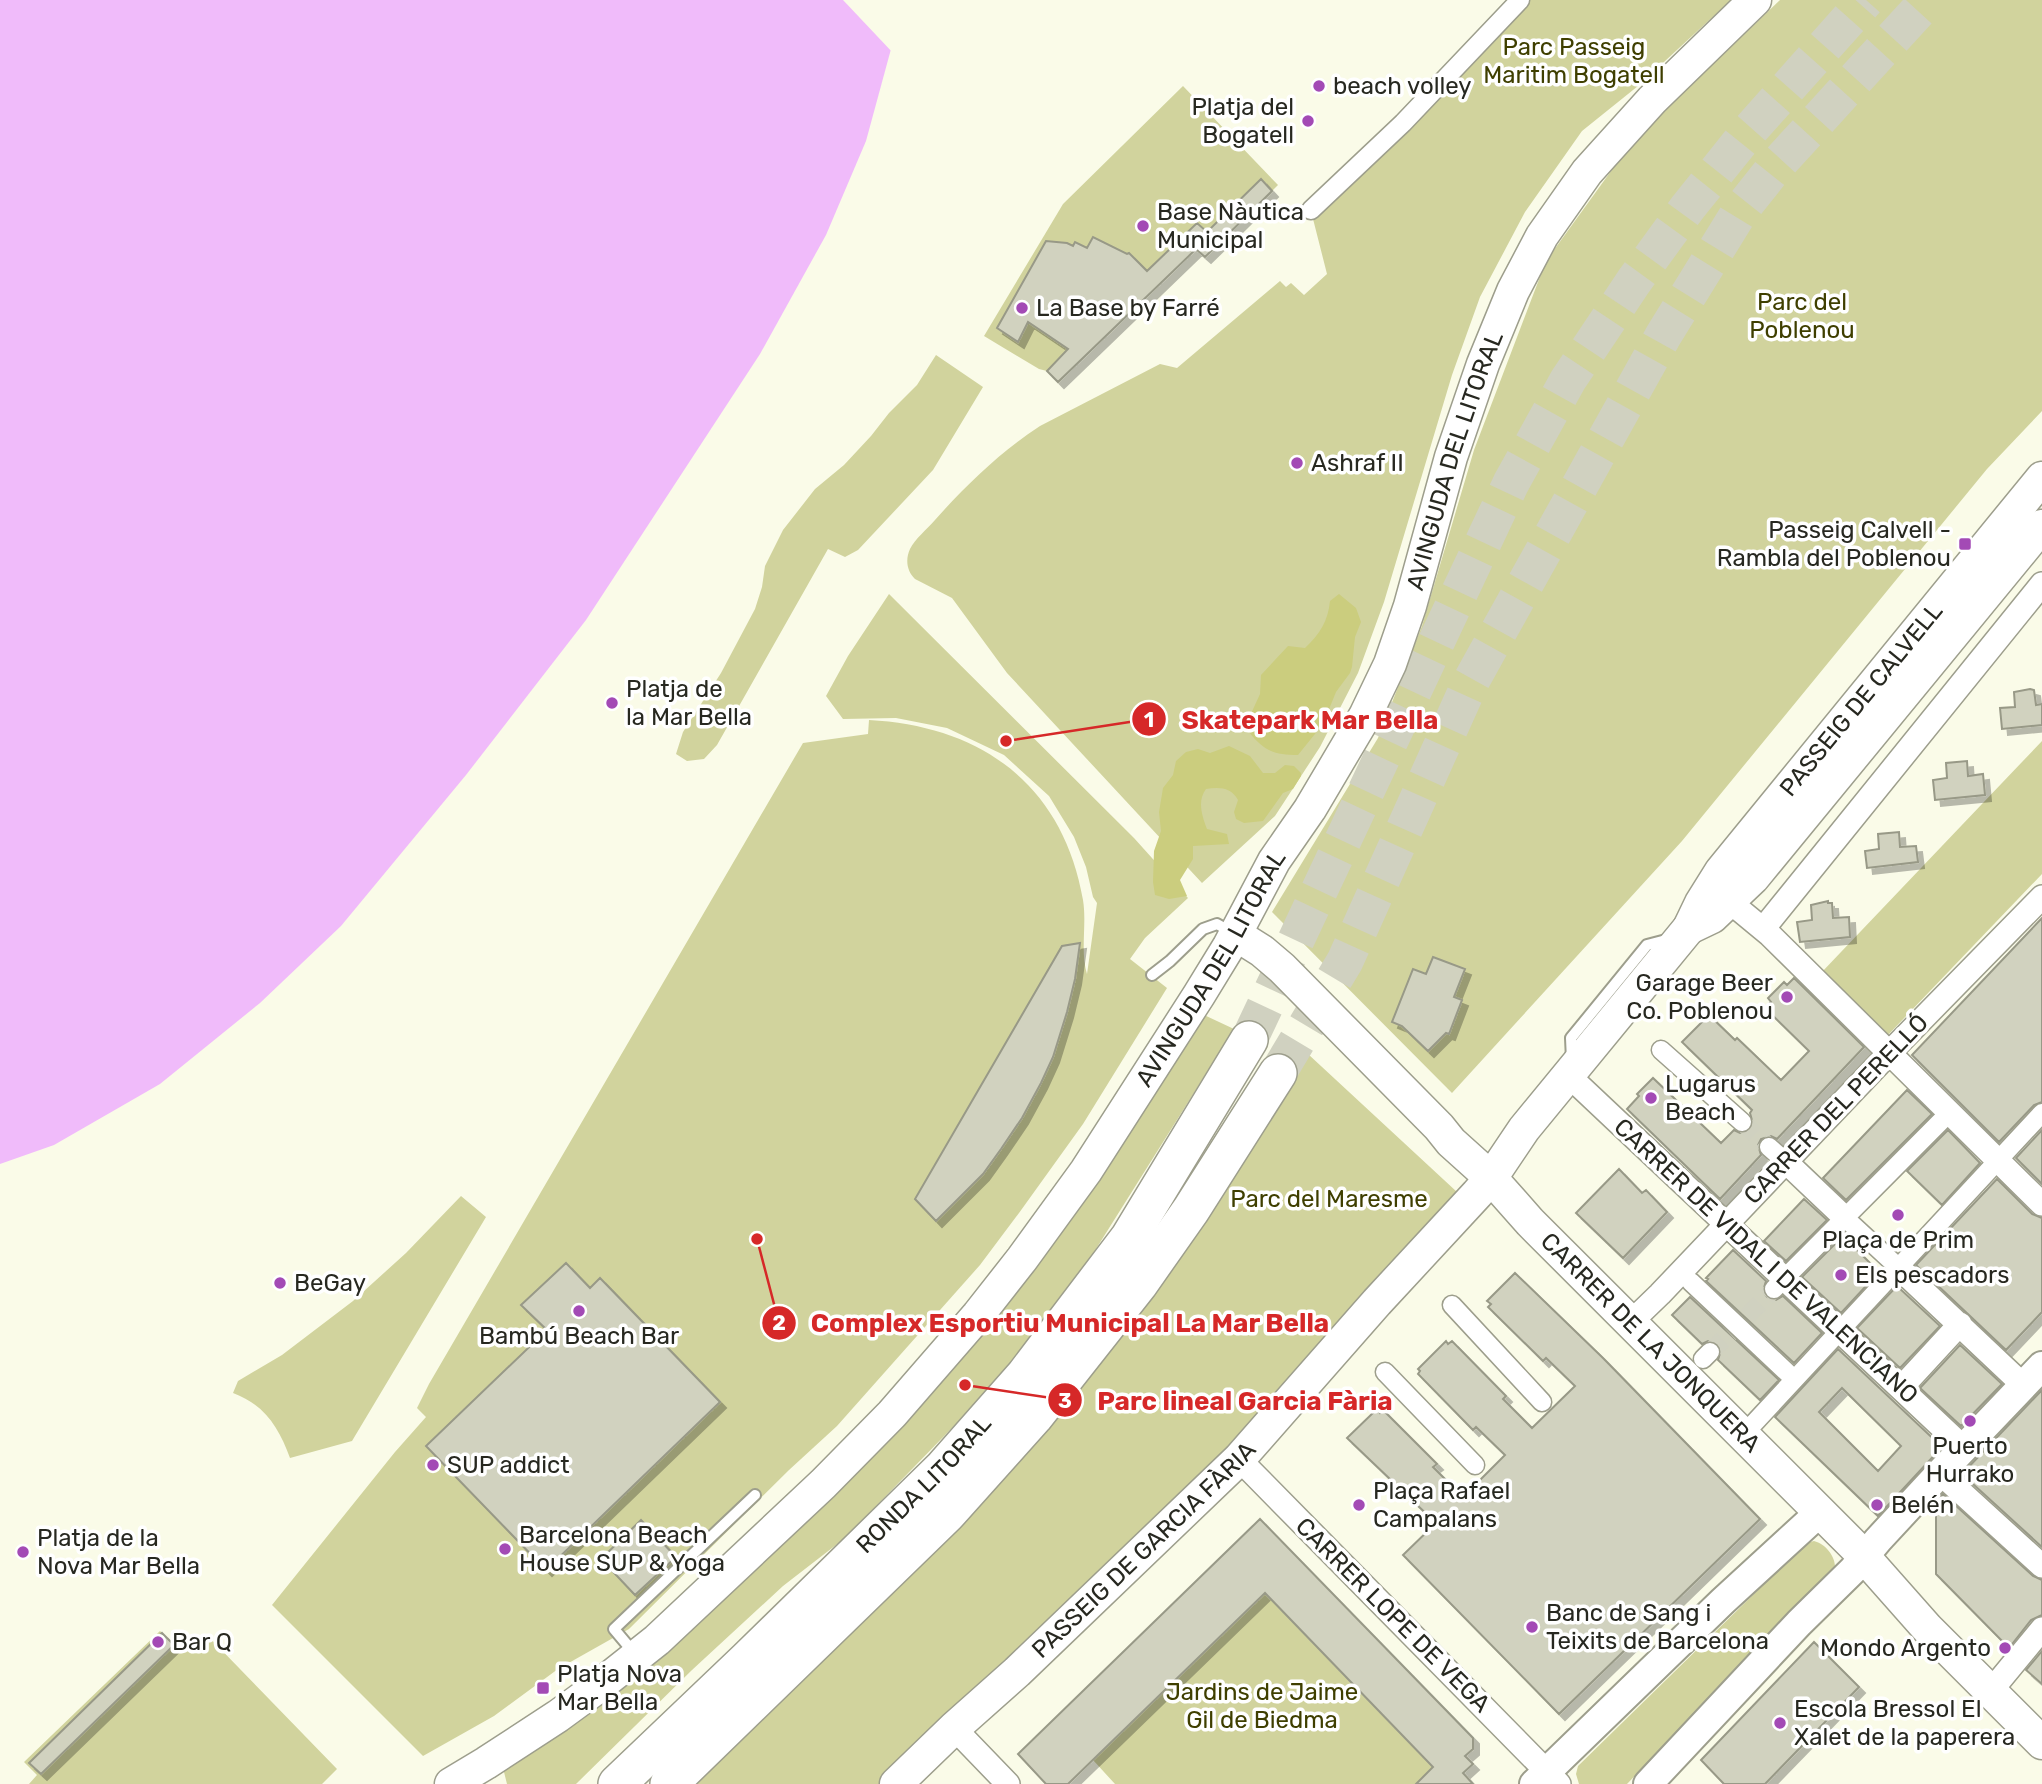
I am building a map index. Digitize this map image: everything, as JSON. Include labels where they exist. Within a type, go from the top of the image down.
[{"type":"highway","name":"RONDA LITORAL","points":[[617,1784],[943,1468],[1025,1375],[1129,1238],[1249,1040]]},
{"type":"highway","name":"RONDA LITORAL","points":[[669,1784],[947,1514],[1034,1417],[1139,1284],[1191,1210],[1278,1073]]},
{"type":"main road","name":"AVINGUDA DEL LITORAL","points":[[451,1784],[558,1716],[657,1640],[822,1484],[918,1385],[1022,1259],[1086,1171],[1199,995],[1274,861],[1310,809],[1365,716],[1390,664],[1410,606],[1451,457],[1483,364],[1513,291],[1542,236],[1587,172],[1652,100],[1755,0]]},
{"type":"main road","name":"PASSEIG DE CALVELL","points":[[1491,1178],[1524,1129],[1686,932],[1721,871],[2042,478]]},
{"type":"main road","name":"PASSEIG DE CALVELL","points":[[1686,932],[1712,917],[1730,902],[1769,860],[2037,538]]},
{"type":"main road","name":"CARRER DE LA JONQUERA","points":[[1235,934],[1282,968],[1445,1135],[1491,1178],[1530,1222],[1864,1557],[1927,1628],[2042,1743]]},
{"type":"main road","points":[[1445,1135],[1457,1164],[1458,1177],[1450,1225]]},
{"type":"main road","name":"PASSEIG DE GARCIA FÀRIA","points":[[897,1784],[1239,1459],[1491,1178]]},
{"type":"street","points":[[1311,211],[1403,123],[1520,0]]},
{"type":"street","points":[[1763,929],[2042,584]]},
{"type":"street","name":"CARRER DEL PERELLÓ","points":[[1631,1322],[1727,1224],[1777,1155],[2033,921],[2042,897]]},
{"type":"street","points":[[1730,902],[1763,929],[2042,1204]]},
{"type":"street","points":[[1661,1050],[1742,1122]]},
{"type":"street","name":"CARRER DE VIDAL I DE VALENCIANO","points":[[1570,1072],[1727,1224],[1779,1284],[1839,1330],[1964,1448]]},
{"type":"street","points":[[1779,1284],[1950,1112]]},
{"type":"street","points":[[1743,1435],[2042,1114]]},
{"type":"street","points":[[1648,1784],[2033,1375],[1960,1324],[1777,1155]]},
{"type":"street","points":[[1691,1282],[1794,1379]]},
{"type":"street","points":[[1452,1305],[1542,1402]]},
{"type":"street","points":[[1901,1388],[1960,1324]]},
{"type":"street","points":[[1385,1372],[1475,1465]]},
{"type":"street","name":"CARRER LOPE DE VEGA","points":[[1239,1459],[1546,1780]]},
{"type":"street","points":[[1940,1473],[2042,1566]]},
{"type":"street","points":[[1546,1780],[1581,1740],[1723,1601],[1819,1513]]},
{"type":"street","points":[[1990,1692],[2042,1629]]},
{"type":"street","points":[[954,1728],[1007,1784]]},
{"type":"lane","points":[[1152,975],[1203,929],[1217,924],[1235,934]]},
{"type":"lane","points":[[637,1656],[614,1629],[755,1495]]},
{"type":"green space","name":"Parc Passeig Maritim Bogatell","points":[[1523,0],[1731,0],[1638,86],[1582,131],[1525,212],[1480,297],[1452,375],[1384,602],[1358,673],[1320,747],[1275,816],[1202,883],[1007,673],[952,598],[915,579],[908,565],[908,553],[918,538],[971,482],[997,458],[1040,426],[1160,364],[1177,368],[1280,281],[1286,287],[1291,283],[1304,295],[1327,274],[1311,211]]},
{"type":"green space","name":"Parc del Poblenou","points":[[1780,0],[2042,0],[2042,411],[1987,469],[1682,841],[1452,1093],[1272,912],[1378,738],[1422,626],[1474,450],[1546,261],[1632,142]]},
{"type":"green space","name":"Base Nàutica Municipal","points":[[1183,86],[1278,185],[1205,257],[1195,249],[1058,382],[1047,371],[1039,369],[984,336],[1063,204]]},
{"type":"green space","points":[[936,355],[983,387],[933,470],[858,550],[845,557],[828,549],[717,745],[704,759],[687,761],[676,754],[683,732],[721,673],[755,609],[765,566],[783,530],[815,489],[844,465],[917,385]]},
{"type":"green space","points":[[889,594],[1134,838],[1188,898],[1145,938],[1130,959],[1167,988],[1083,1124],[980,1265],[837,1426],[629,1629],[558,1669],[494,1716],[423,1756],[272,1605],[426,1417],[417,1408],[429,1384],[803,743],[868,734],[869,720],[910,725],[947,734],[981,749],[1011,769],[1036,794],[1057,824],[1073,859],[1083,900],[1087,974],[1097,903],[1074,837],[1049,796],[1004,755],[947,728],[896,718],[843,719],[826,696],[848,656]]},
{"type":"green space","points":[[1339,594],[1356,608],[1361,622],[1355,637],[1350,673],[1336,692],[1323,724],[1298,755],[1270,751],[1249,732],[1249,718],[1260,694],[1261,675],[1288,646],[1305,648],[1310,643],[1325,621],[1330,601]]},
{"type":"green space","points":[[2042,741],[2042,874],[1886,1037],[1821,973]]},
{"type":"green space","points":[[1229,746],[1250,756],[1263,773],[1275,773],[1285,765],[1294,766],[1301,776],[1293,789],[1283,793],[1263,821],[1244,823],[1236,819],[1234,812],[1238,800],[1232,793],[1224,789],[1206,789],[1201,804],[1207,829],[1227,834],[1229,844],[1193,846],[1193,859],[1180,880],[1187,896],[1169,899],[1155,895],[1154,851],[1161,831],[1159,812],[1163,788],[1173,775],[1176,761],[1186,752],[1198,749],[1210,753]]},
{"type":"green space","points":[[1202,1014],[1234,1029],[1084,1268],[1020,1358],[845,1538],[783,1586],[692,1670],[576,1784],[507,1784],[503,1768],[643,1671],[914,1412],[1056,1240]]},
{"type":"green space","name":"Parc del Maresme","points":[[1308,1054],[1457,1192],[1230,1446],[882,1784],[697,1784],[979,1504],[1081,1387],[1221,1198]]},
{"type":"green space","points":[[461,1196],[486,1217],[352,1441],[290,1458],[276,1427],[262,1411],[233,1393],[238,1381],[282,1355],[353,1301],[406,1253]]},
{"type":"green space","points":[[1814,1541],[1829,1552],[1835,1569],[1627,1784],[1579,1784],[1576,1774],[1578,1766],[1806,1543]]},
{"type":"green space","name":"Jardins de Jaime Gil de Biedma","points":[[1265,1594],[1433,1768],[1416,1784],[1115,1784],[1093,1760]]},
{"type":"green space","points":[[160,1631],[182,1653],[206,1634],[337,1769],[322,1784],[29,1784],[37,1775],[24,1762]]},
{"type":"shaded area","points":[[0,0],[870,0],[897,27],[866,141],[826,235],[760,354],[586,620],[466,775],[341,926],[260,1003],[160,1084],[54,1145],[0,1164]]},
{"type":"pier","points":[[843,0],[875,0],[899,24],[894,54]]},
{"type":"building","points":[[1261,179],[1272,191],[1205,257],[1196,249],[1058,382],[1047,371],[1068,349],[1028,322],[1018,342],[997,328],[1046,241],[1073,246],[1075,242],[1087,248],[1093,237],[1129,253],[1147,271],[1197,223],[1207,232]]},
{"type":"building","points":[[2034,690],[2036,705],[2042,704],[2042,725],[2002,729],[2000,708],[2015,707],[2014,692]]},
{"type":"building","points":[[1967,761],[1968,776],[1983,774],[1985,795],[1935,800],[1933,780],[1947,778],[1946,763]]},
{"type":"building","points":[[1899,832],[1900,847],[1916,846],[1918,862],[1867,868],[1865,851],[1879,849],[1878,834]]},
{"type":"building","points":[[1828,901],[1832,903],[1833,918],[1849,917],[1850,937],[1800,942],[1797,922],[1812,920],[1811,905]]},
{"type":"building","points":[[2042,918],[2042,1102],[2034,1105],[1999,1142],[1912,1055]]},
{"type":"building","points":[[1080,943],[1067,1012],[1053,1057],[1041,1083],[1022,1118],[983,1174],[936,1221],[915,1199],[1062,946]]},
{"type":"building","points":[[1433,957],[1465,969],[1454,997],[1462,1000],[1449,1034],[1446,1033],[1428,1051],[1402,1026],[1392,1022],[1413,969],[1426,974]]},
{"type":"building","points":[[1794,978],[1864,1047],[1777,1139],[1771,1136],[1761,1139],[1758,1145],[1761,1155],[1720,1199],[1627,1109],[1653,1078],[1721,1143],[1734,1130],[1740,1133],[1750,1130],[1753,1124],[1750,1113],[1752,1110],[1682,1042],[1709,1015],[1781,1080],[1809,1051],[1765,1008],[1771,1002],[1768,998],[1784,982],[1787,985]]},
{"type":"building","points":[[1907,1090],[1932,1114],[1846,1200],[1823,1178]]},
{"type":"building","points":[[1948,1130],[1980,1163],[1942,1205],[1907,1171]]},
{"type":"building","points":[[2042,1130],[2042,1184],[2016,1158]]},
{"type":"building","points":[[1619,1169],[1642,1193],[1646,1190],[1667,1212],[1623,1258],[1576,1213]]},
{"type":"building","points":[[1997,1179],[2032,1214],[2042,1218],[2042,1312],[2006,1350],[1916,1265]]},
{"type":"building","points":[[1804,1199],[1827,1220],[1786,1261],[1764,1241]]},
{"type":"building","name":"Els pescadors","points":[[1843,1236],[1879,1272],[1841,1313],[1802,1277]]},
{"type":"building","points":[[1733,1250],[1766,1281],[1763,1291],[1767,1297],[1776,1300],[1783,1296],[1822,1333],[1794,1363],[1706,1281]]},
{"type":"building","points":[[566,1263],[590,1288],[600,1278],[720,1402],[546,1570],[426,1446],[547,1330],[521,1305]]},
{"type":"building","points":[[1515,1273],[1603,1358],[1760,1519],[1559,1714],[1403,1555],[1436,1523],[1347,1438],[1377,1409],[1380,1413],[1383,1410],[1437,1464],[1433,1467],[1463,1497],[1505,1455],[1476,1427],[1473,1430],[1418,1374],[1418,1369],[1446,1341],[1448,1344],[1452,1341],[1506,1396],[1503,1399],[1532,1428],[1575,1386],[1546,1358],[1543,1361],[1488,1307],[1491,1304],[1487,1301]]},
{"type":"building","points":[[1897,1286],[1940,1326],[1900,1368],[1857,1328]]},
{"type":"building","points":[[1690,1297],[1779,1380],[1760,1400],[1718,1360],[1721,1350],[1718,1344],[1708,1341],[1702,1344],[1672,1315]]},
{"type":"building","points":[[1960,1345],[2002,1384],[1961,1426],[1920,1388]]},
{"type":"building","points":[[1838,1349],[1942,1447],[1878,1516],[1775,1417]],"holes":[[[1842,1388],[1901,1446],[1878,1471],[1819,1412]]]},
{"type":"building","points":[[2042,1390],[2042,1547],[1962,1474]]},
{"type":"building","points":[[1943,1494],[2033,1576],[2042,1580],[2042,1615],[2031,1620],[2009,1648],[1936,1574],[1936,1502]]},
{"type":"building","points":[[1260,1519],[1473,1738],[1473,1749],[1465,1756],[1473,1764],[1463,1773],[1473,1784],[1416,1784],[1433,1767],[1265,1593],[1068,1784],[1046,1784],[1018,1754]]},
{"type":"building","points":[[641,1520],[676,1557],[635,1595],[601,1559]]},
{"type":"building","points":[[162,1633],[174,1645],[41,1774],[29,1763]]},
{"type":"building","name":"Escola Bressol El Xalet de la paperera","points":[[1814,1642],[1859,1687],[1765,1784],[1724,1784],[1701,1760]]},
{"type":"building","points":[[2042,1651],[2042,1684],[2026,1670]]},
{"type":"tunnel","points":[[1249,1040],[1511,483],[1568,380],[1634,281],[1688,207],[1749,131],[1866,0]]},
{"type":"tunnel","points":[[1278,1073],[1345,961],[1470,683],[1663,336],[1740,211],[1775,167],[1928,0]]},
{"type":"tunnel","points":[[1742,1122],[1769,1147]]},
{"type":"tunnel","points":[[1747,1316],[1774,1289]]},
{"type":"tunnel","points":[[1710,1352],[1730,1333]]},
{"type":"place","name":"beach volley","points":[[1319,86]]},
{"type":"place","name":"Platja del Bogatell","points":[[1308,121]]},
{"type":"place","name":"Base Nàutica Municipal","points":[[1143,226]]},
{"type":"place","name":"La Base by Farré","points":[[1022,308]]},
{"type":"place","name":"Ashraf II","points":[[1297,463]]},
{"type":"place","name":"Passeig Calvell - Rambla del Poblenou","points":[[1965,544]]},
{"type":"place","name":"Platja de la Mar Bella","points":[[612,703]]},
{"type":"place","name":"Skatepark Mar Bella","points":[[1006,741]]},
{"type":"place","name":"Garage Beer Co. Poblenou","points":[[1787,997]]},
{"type":"place","name":"Lugarus Beach","points":[[1651,1098]]},
{"type":"place","name":"Plaça de Prim","points":[[1898,1215]]},
{"type":"place","name":"Complex Esportiu Municipal La Mar Bella","points":[[757,1239]]},
{"type":"place","name":"Els pescadors","points":[[1841,1275]]},
{"type":"place","name":"BeGay","points":[[280,1283]]},
{"type":"place","name":"Bambú Beach Bar","points":[[579,1311]]},
{"type":"place","name":"Parc lineal Garcia Fària","points":[[965,1385]]},
{"type":"place","name":"Puerto Hurrako","points":[[1970,1421]]},
{"type":"place","name":"SUP addict","points":[[433,1465]]},
{"type":"place","name":"Plaça Rafael Campalans","points":[[1359,1505]]},
{"type":"place","name":"Belén","points":[[1877,1505]]},
{"type":"place","name":"Barcelona Beach House SUP & Yoga","points":[[505,1549]]},
{"type":"place","name":"Platja de la Nova Mar Bella","points":[[23,1552]]},
{"type":"place","name":"Banc de Sang i Teixits de Barcelona","points":[[1532,1627]]},
{"type":"place","name":"Bar Q","points":[[158,1642]]},
{"type":"place","name":"Mondo Argento","points":[[2005,1648]]},
{"type":"place","name":"Platja Nova Mar Bella","points":[[543,1688]]},
{"type":"place","name":"Escola Bressol El Xalet de la paperera","points":[[1780,1723]]}]
